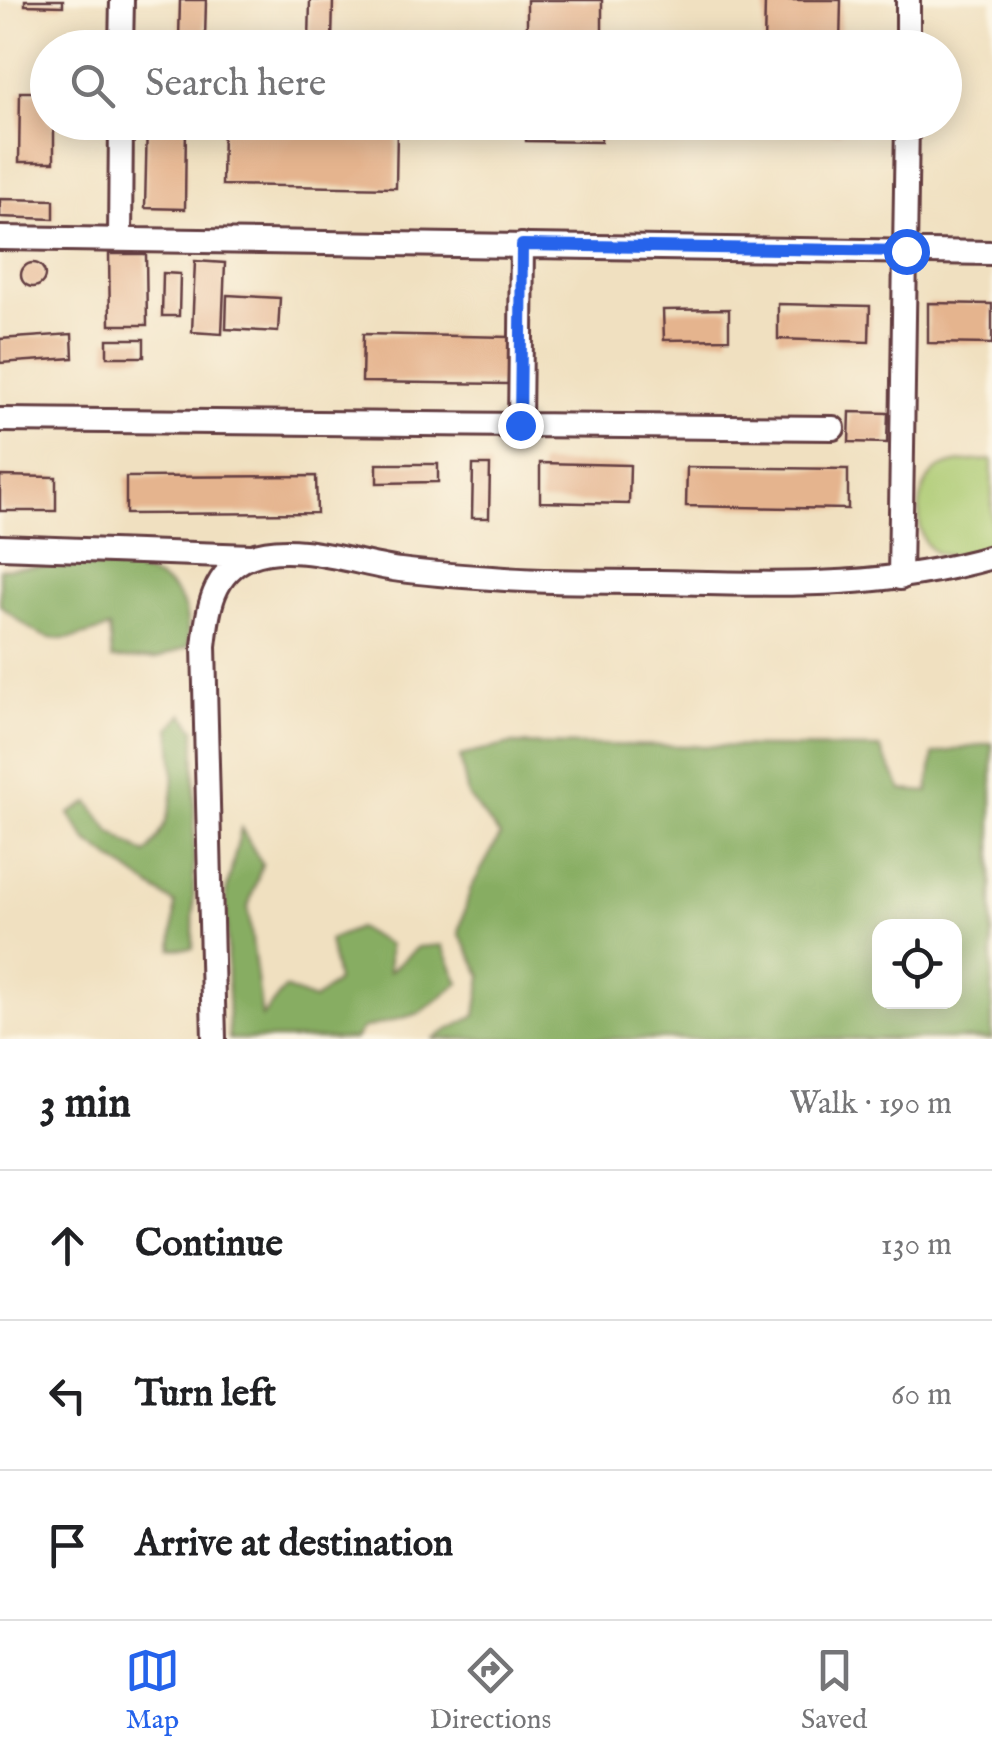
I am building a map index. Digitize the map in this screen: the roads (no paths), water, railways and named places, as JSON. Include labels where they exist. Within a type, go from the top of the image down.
[{"type":"street","points":[[122,0],[122,30]]},
{"type":"street","points":[[908,0],[908,30]]},
{"type":"street","points":[[120,239],[121,140]]},
{"type":"street","points":[[900,578],[907,140]]},
{"type":"street","points":[[0,238],[992,252]]},
{"type":"street","points":[[520,425],[522,245]]},
{"type":"street","points":[[0,420],[833,428]]},
{"type":"street","points":[[0,547],[251,556],[288,552],[404,571],[497,579],[754,584],[870,583],[992,556]]},
{"type":"street","points":[[214,1039],[204,646],[209,605],[223,574],[251,556]]}]
